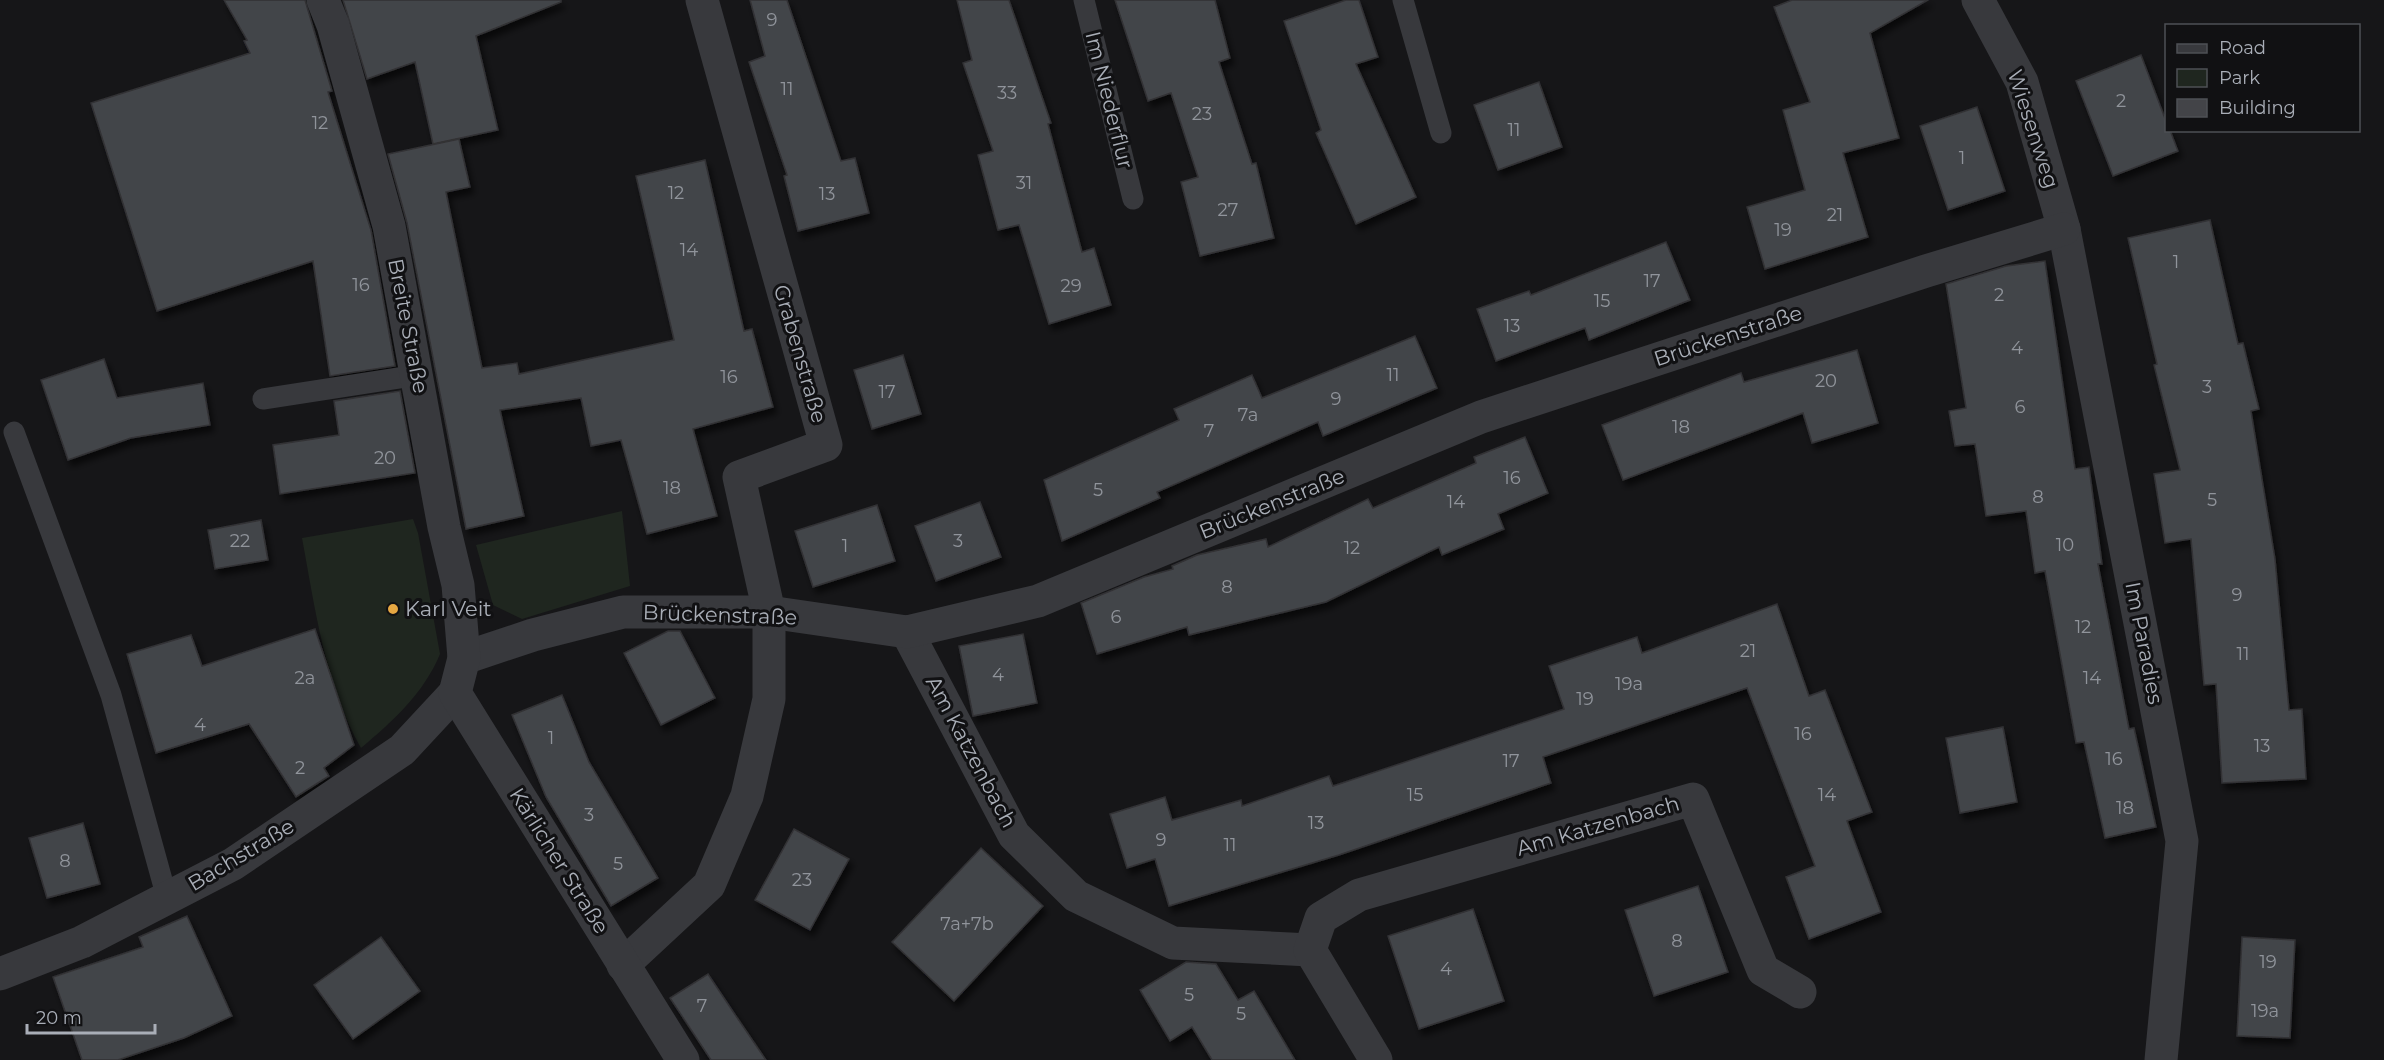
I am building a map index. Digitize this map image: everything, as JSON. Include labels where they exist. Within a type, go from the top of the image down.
[{"type":"street","name":"Breite Straße","points":[[323,0],[333,25],[389,226],[444,527],[458,585],[464,658]]},
{"type":"street","name":"Grabenstraße","points":[[623,965],[708,885],[747,796],[769,699],[769,612],[739,477],[826,445],[702,0]]},
{"type":"street","name":"Wiesenweg","points":[[1978,0],[2022,82],[2064,229]]},
{"type":"street","name":"Brückenstraße","points":[[464,658],[533,635],[623,612],[769,612],[907,632],[1038,600],[1481,417],[1926,271],[2064,229]]},
{"type":"street","name":"Im Paradies","points":[[2064,229],[2182,841],[2161,1060]]},
{"type":"street","name":"Am Katzenbach","points":[[907,632],[1014,835],[1076,896],[1173,943],[1310,950],[1321,918],[1359,895],[1693,799],[1763,970],[1800,992]]},
{"type":"street","points":[[455,693],[464,658]]},
{"type":"street","name":"Bachstraße","points":[[0,974],[82,942],[233,864],[402,750],[455,693]]},
{"type":"street","name":"Kärlicher Straße","points":[[455,693],[683,1060]]},
{"type":"street","points":[[1310,950],[1376,1060]]},
{"type":"lane","name":"Im Niederflur","points":[[1084,0],[1133,199]]},
{"type":"lane","points":[[1402,0],[1441,133]]},
{"type":"lane","points":[[263,399],[418,375]]},
{"type":"lane","points":[[14,432],[111,695],[167,898]]},
{"type":"green space","points":[[622,511],[630,586],[522,619],[493,605],[476,545]]},
{"type":"green space","points":[[413,519],[418,533],[440,654],[425,681],[406,706],[361,748],[338,698],[330,672],[317,619],[302,538]]},
{"type":"building","points":[[224,0],[305,0],[332,91],[328,92],[371,230],[395,366],[330,376],[313,261],[157,311],[91,103],[250,53],[244,41],[247,40]]},
{"type":"building","points":[[343,0],[561,0],[561,2],[476,36],[498,130],[433,144],[415,62],[367,79]]},
{"type":"building","points":[[750,0],[787,0],[841,161],[855,158],[869,213],[798,231],[784,176],[787,175],[749,62],[765,56]]},
{"type":"building","points":[[957,0],[1009,0],[1051,123],[1048,124],[1082,252],[1094,248],[1111,305],[1049,324],[1019,225],[998,230],[978,155],[993,151],[963,63],[972,60]]},
{"type":"building","points":[[1115,0],[1215,0],[1230,58],[1219,62],[1252,164],[1256,163],[1274,238],[1200,256],[1181,182],[1198,177],[1171,93],[1148,101]]},
{"type":"building","points":[[1346,0],[1359,0],[1378,57],[1356,64],[1416,197],[1356,224],[1316,133],[1321,130],[1284,21]]},
{"type":"building","points":[[1792,0],[1928,0],[1870,33],[1899,138],[1843,153],[1868,237],[1765,269],[1747,207],[1805,190],[1783,110],[1810,102],[1774,7]]},
{"type":"building","points":[[2141,55],[2165,118],[2165,132],[2171,132],[2178,151],[2113,176],[2076,81]]},
{"type":"building","points":[[1539,82],[1562,147],[1498,170],[1474,105]]},
{"type":"building","points":[[1977,107],[2005,191],[1948,210],[1920,126]]},
{"type":"building","points":[[459,139],[470,187],[446,192],[482,368],[517,363],[519,374],[674,340],[636,176],[705,160],[744,331],[752,329],[773,407],[693,429],[717,516],[647,534],[621,440],[591,446],[581,398],[500,410],[524,516],[466,529],[407,223],[388,154]]},
{"type":"building","points":[[2210,220],[2238,344],[2243,343],[2259,409],[2251,411],[2275,559],[2289,710],[2302,709],[2306,779],[2222,783],[2216,684],[2204,685],[2191,539],[2165,543],[2154,474],[2180,470],[2154,365],[2157,364],[2128,238]]},
{"type":"building","points":[[1666,242],[1690,300],[1589,340],[1585,328],[1496,361],[1477,309],[1529,291],[1531,295]]},
{"type":"building","points":[[2045,261],[2075,469],[2089,467],[2102,564],[2098,564],[2129,729],[2134,728],[2156,827],[2105,838],[2084,742],[2076,743],[2045,571],[2035,573],[2026,511],[1986,516],[1975,444],[1955,446],[1949,411],[1966,408],[1946,284],[2006,266]]},
{"type":"building","points":[[1415,336],[1437,388],[1323,436],[1318,422],[1157,492],[1160,498],[1062,541],[1044,480],[1179,420],[1174,409],[1252,375],[1262,398]]},
{"type":"building","points":[[1857,350],[1878,423],[1812,443],[1803,413],[1623,480],[1602,425],[1741,373],[1744,382]]},
{"type":"building","points":[[903,355],[921,414],[872,429],[854,370]]},
{"type":"building","points":[[104,359],[117,398],[203,383],[210,425],[131,438],[68,460],[41,380]]},
{"type":"building","points":[[400,391],[415,473],[280,494],[273,445],[339,435],[334,401]]},
{"type":"building","points":[[1525,437],[1548,493],[1498,514],[1504,529],[1442,555],[1439,547],[1326,602],[1189,635],[1187,627],[1097,654],[1081,603],[1144,577],[1173,569],[1172,566],[1197,555],[1266,539],[1268,547],[1368,499],[1373,508],[1476,463],[1474,457]]},
{"type":"building","points":[[980,502],[1001,557],[936,581],[915,526]]},
{"type":"building","points":[[877,505],[895,561],[813,587],[795,531]]},
{"type":"building","points":[[261,520],[268,560],[215,569],[208,530]]},
{"type":"building","points":[[1777,604],[1809,696],[1825,690],[1872,812],[1847,821],[1881,912],[1809,939],[1786,877],[1815,866],[1747,688],[1543,757],[1551,783],[1339,855],[1169,906],[1155,859],[1127,868],[1110,814],[1165,797],[1172,820],[1241,800],[1242,806],[1329,776],[1333,786],[1564,709],[1549,666],[1637,637],[1642,653]]},
{"type":"building","points":[[315,629],[354,745],[324,768],[329,776],[296,797],[249,724],[156,753],[127,654],[191,635],[202,666]]},
{"type":"building","points":[[668,631],[680,631],[715,698],[661,725],[624,653]]},
{"type":"building","points":[[1023,634],[1037,703],[973,716],[959,646]]},
{"type":"building","points":[[562,695],[589,762],[658,878],[611,906],[546,797],[512,715]]},
{"type":"building","points":[[2003,727],[2017,802],[1960,813],[1946,738]]},
{"type":"building","points":[[83,823],[100,884],[47,898],[29,838]]},
{"type":"building","points":[[794,829],[849,859],[810,930],[755,900]]},
{"type":"building","points":[[981,848],[1043,906],[954,1001],[892,942]]},
{"type":"building","points":[[1698,886],[1728,972],[1654,996],[1625,910]]},
{"type":"building","points":[[1473,909],[1504,1001],[1419,1029],[1388,936]]},
{"type":"building","points":[[187,916],[232,1016],[184,1038],[118,1060],[82,1060],[53,977],[143,947],[139,937]]},
{"type":"building","points":[[381,937],[420,991],[353,1039],[314,985]]},
{"type":"building","points":[[2242,937],[2295,940],[2290,1038],[2237,1036]]},
{"type":"building","points":[[1186,962],[1216,964],[1238,1000],[1254,991],[1295,1060],[1212,1060],[1192,1027],[1170,1041],[1140,990]]},
{"type":"building","points":[[708,974],[766,1060],[711,1060],[670,998]]},
{"type":"place","name":"Karl Veit","points":[[393,609]]}]
